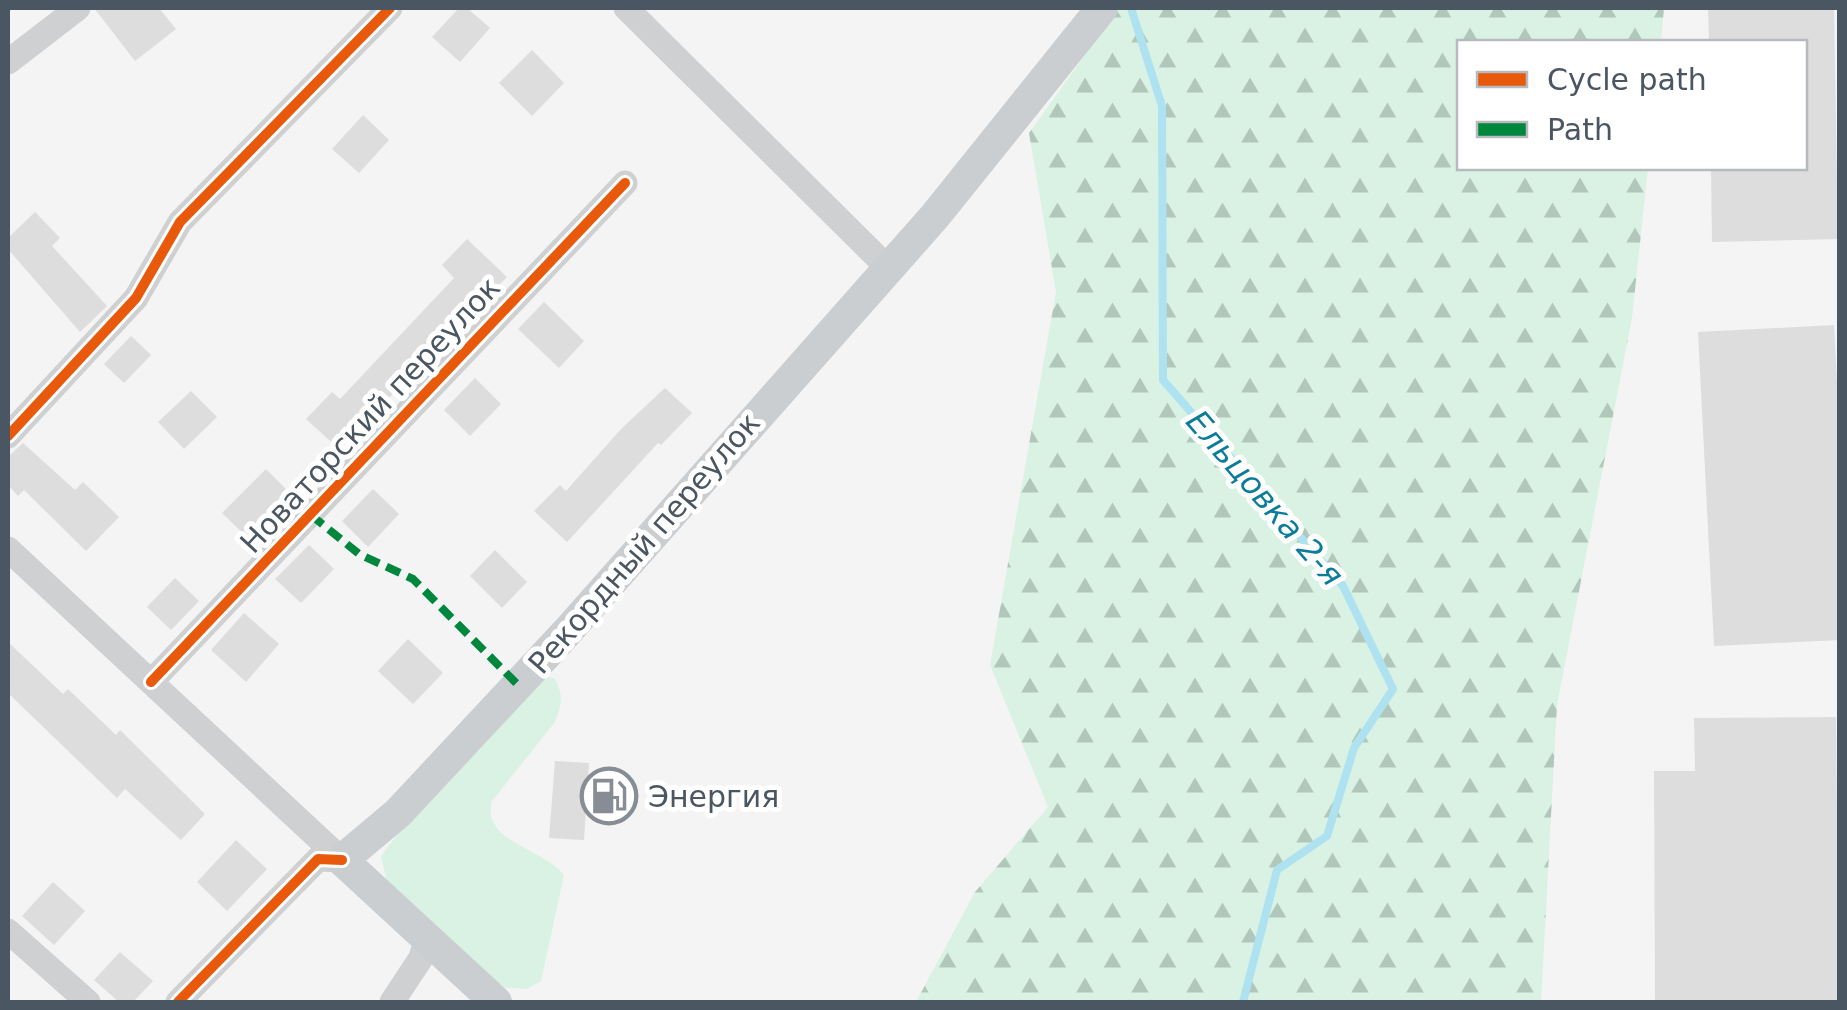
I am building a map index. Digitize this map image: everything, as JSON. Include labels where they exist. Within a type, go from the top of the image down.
[{"type":"main road","name":"Рекордный переулок","points":[[342,860],[398,813],[568,632],[886,266],[934,216],[1102,8]]},
{"type":"main road","points":[[342,860],[496,1002]]},
{"type":"street","points":[[8,62],[78,8]]},
{"type":"street","points":[[8,436],[136,298],[180,222],[390,8]]},
{"type":"street","points":[[626,8],[886,266]]},
{"type":"street","name":"Новаторский переулок","points":[[152,682],[625,183]]},
{"type":"street","points":[[8,549],[342,860]]},
{"type":"street","points":[[178,1002],[318,859],[342,860]]},
{"type":"street","points":[[8,931],[88,1002]]},
{"type":"street","points":[[392,1002],[421,958],[427,938]]},
{"type":"green space","points":[[1119,8],[1664,8],[1661,40],[1457,40],[1457,170],[1648,170],[1632,318],[1557,705],[1541,1002],[916,1002],[975,892],[1048,807],[990,665],[1056,292],[1029,133]]},
{"type":"green space","points":[[539,676],[554,678],[559,689],[561,699],[555,722],[492,801],[491,815],[504,835],[564,875],[541,981],[527,989],[496,987],[387,882],[381,856],[420,804]]},
{"type":"building","points":[[94,8],[159,8],[176,29],[135,61]]},
{"type":"building","points":[[459,8],[467,8],[490,28],[460,62],[432,37]]},
{"type":"building","points":[[1708,8],[1834,8],[1838,239],[1712,242],[1711,170],[1807,170],[1807,40],[1709,40]]},
{"type":"building","points":[[532,50],[564,83],[532,116],[499,83]]},
{"type":"building","points":[[363,115],[389,140],[359,173],[332,149]]},
{"type":"building","points":[[35,212],[60,238],[52,246],[107,306],[80,332],[8,249],[8,238]]},
{"type":"building","points":[[467,239],[507,277],[339,449],[306,419],[332,392],[340,399],[454,278],[442,265]]},
{"type":"building","points":[[544,302],[584,341],[559,368],[518,329]]},
{"type":"building","points":[[1834,325],[1840,440],[1840,640],[1714,646],[1698,332]]},
{"type":"building","points":[[131,336],[151,355],[124,383],[104,364]]},
{"type":"building","points":[[475,378],[501,404],[470,436],[444,410]]},
{"type":"building","points":[[665,388],[692,413],[661,445],[658,443],[567,542],[534,511],[560,485],[566,491],[622,428]]},
{"type":"building","points":[[191,391],[217,417],[184,449],[158,422]]},
{"type":"building","points":[[23,443],[75,490],[83,482],[119,517],[86,551],[24,490],[18,496],[8,485],[8,457]]},
{"type":"building","points":[[266,469],[292,495],[248,538],[222,513]]},
{"type":"building","points":[[373,489],[399,514],[368,547],[342,521]]},
{"type":"building","points":[[309,545],[334,569],[301,603],[275,579]]},
{"type":"building","points":[[495,550],[527,582],[502,608],[470,576]]},
{"type":"building","points":[[175,578],[199,601],[171,630],[147,607]]},
{"type":"building","points":[[244,613],[279,644],[246,682],[211,650]]},
{"type":"building","points":[[408,639],[443,673],[413,704],[378,671]]},
{"type":"building","points":[[8,642],[63,694],[68,689],[116,735],[120,730],[205,814],[181,840],[125,789],[117,798],[8,693]]},
{"type":"building","points":[[1836,717],[1839,1002],[1655,1002],[1654,771],[1695,771],[1694,718]]},
{"type":"building","points":[[555,761],[589,763],[588,782],[631,784],[630,811],[586,809],[584,840],[549,838]]},
{"type":"building","points":[[236,840],[267,869],[227,911],[197,882]]},
{"type":"building","points":[[53,882],[85,911],[54,945],[22,916]]},
{"type":"building","points":[[120,952],[153,981],[133,1002],[119,1002],[94,980]]},
{"type":"waterway","name":"Ельцовка 2-я","points":[[1131,8],[1162,106],[1163,380],[1343,586],[1393,689],[1354,748],[1327,836],[1277,870],[1243,1002]]},
{"type":"marked path","points":[[311,515],[359,554],[413,579],[518,685]]},
{"type":"cycle path","points":[[8,436],[136,298],[180,222],[390,8]]},
{"type":"cycle path","points":[[151,682],[625,183]]},
{"type":"cycle path","points":[[178,1002],[318,859],[342,860]]},
{"type":"place","name":"Энергия","points":[[609,796]]}]
